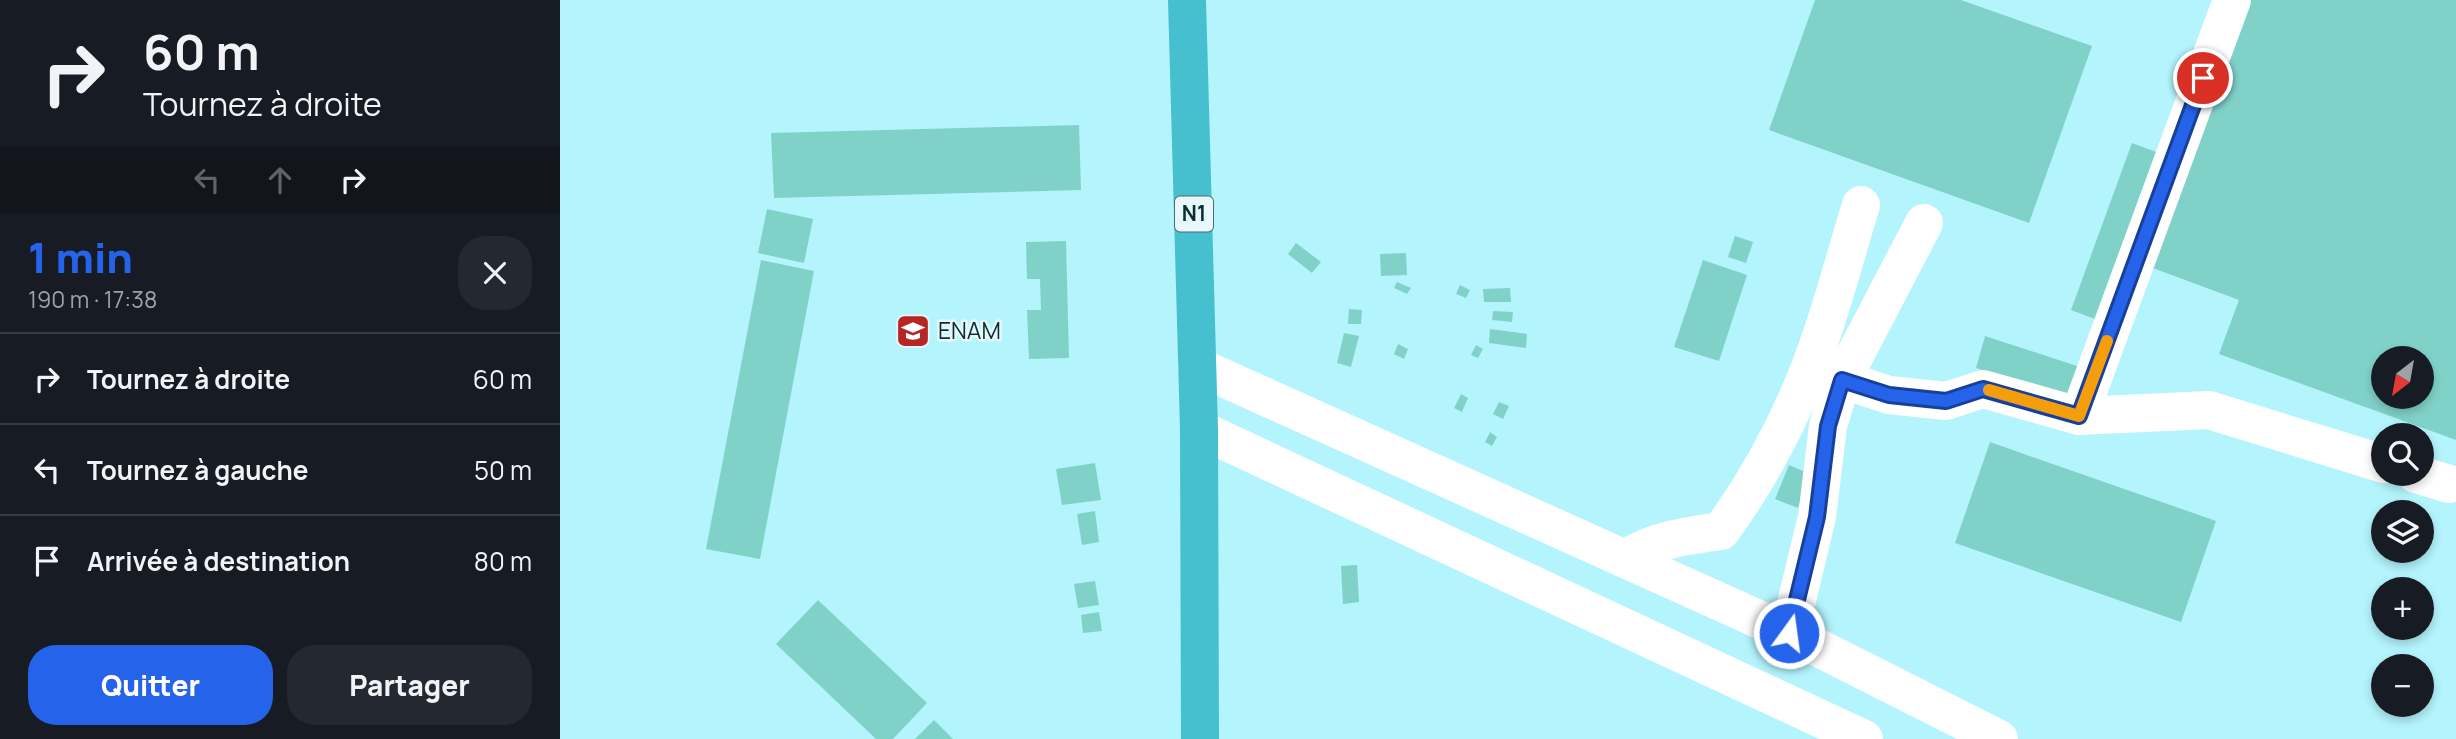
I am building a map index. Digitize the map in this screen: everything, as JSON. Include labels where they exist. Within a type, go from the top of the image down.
[{"type":"highway","name":"N1","points":[[1188,0],[1199,429],[1200,739]]},
{"type":"street","points":[[2079,416],[2232,0]]},
{"type":"street","points":[[1789,633],[1817,517],[1828,426],[1826,374],[1861,205]]},
{"type":"street","points":[[1625,559],[1643,547],[1721,531],[1738,508],[1790,413],[1826,374],[1924,223]]},
{"type":"street","points":[[1197,366],[1789,633],[1999,739]]},
{"type":"street","points":[[1826,374],[1889,395],[1946,401],[1983,389],[2079,416],[2209,410],[2371,460]]},
{"type":"street","points":[[1790,413],[1828,426]]},
{"type":"street","points":[[1199,429],[1864,739]]},
{"type":"building","points":[[1815,0],[1961,0],[2092,46],[2029,223],[1769,130]]},
{"type":"building","points":[[2238,0],[2456,0],[2456,440],[2434,432],[2434,423],[2409,423],[2373,410],[2434,410],[2434,346],[2371,346],[2371,409],[2219,354],[2239,300],[2142,264]]},
{"type":"building","points":[[1079,125],[1081,190],[774,198],[771,133]]},
{"type":"building","points":[[2132,143],[2156,152],[2095,319],[2071,310]]},
{"type":"building","points":[[767,209],[813,219],[804,263],[758,253]]},
{"type":"building","points":[[1735,236],[1753,242],[1746,263],[1728,257]]},
{"type":"building","points":[[1066,241],[1069,358],[1029,359],[1027,310],[1041,310],[1040,279],[1027,279],[1026,242]]},
{"type":"building","points":[[1296,243],[1321,262],[1312,273],[1288,254]]},
{"type":"building","points":[[1406,253],[1407,275],[1381,276],[1380,254]]},
{"type":"building","points":[[761,260],[814,271],[760,559],[706,549]]},
{"type":"building","points":[[1703,260],[1747,275],[1719,361],[1674,347]]},
{"type":"building","points":[[1397,282],[1411,288],[1407,294],[1394,288]]},
{"type":"building","points":[[1460,285],[1470,290],[1466,298],[1456,294]]},
{"type":"building","points":[[1510,288],[1511,302],[1484,302],[1483,289]]},
{"type":"building","points":[[1349,309],[1362,310],[1361,324],[1348,324]]},
{"type":"building","points":[[1493,311],[1513,312],[1512,322],[1492,320]]},
{"type":"building","points":[[1490,329],[1527,334],[1526,348],[1489,343]]},
{"type":"building","points":[[1344,333],[1359,336],[1351,367],[1337,363]]},
{"type":"building","points":[[1985,336],[2083,368],[2073,399],[1976,368]]},
{"type":"building","points":[[1398,344],[1408,349],[1404,359],[1394,354]]},
{"type":"building","points":[[1476,345],[1483,349],[1478,358],[1471,355]]},
{"type":"building","points":[[1461,394],[1468,398],[1462,412],[1454,408]]},
{"type":"building","points":[[1499,402],[1509,406],[1503,419],[1493,414]]},
{"type":"building","points":[[1490,432],[1497,437],[1492,446],[1485,442]]},
{"type":"building","points":[[1990,442],[2216,521],[2181,622],[1955,543]]},
{"type":"building","points":[[1095,463],[1101,500],[1062,505],[1056,469]]},
{"type":"building","points":[[1789,465],[1810,474],[1798,508],[1775,499]]},
{"type":"building","points":[[1095,511],[1099,542],[1082,545],[1077,514]]},
{"type":"building","points":[[1357,565],[1359,602],[1343,604],[1341,566]]},
{"type":"building","points":[[1095,581],[1099,605],[1078,608],[1074,584]]},
{"type":"building","points":[[818,600],[927,703],[893,739],[876,739],[776,644]]},
{"type":"building","points":[[1099,612],[1102,631],[1083,633],[1081,615]]},
{"type":"building","points":[[934,720],[953,739],[915,739]]},
{"type":"slow traffic","points":[[1989,390],[2079,416],[2107,341]]},
{"type":"place","name":"ENAM","points":[[913,331]]},
{"type":"route","points":[[1789,633],[1817,517],[1828,426],[1842,380],[1889,395],[1946,401],[1983,389],[2079,416],[2203,78]]}]
